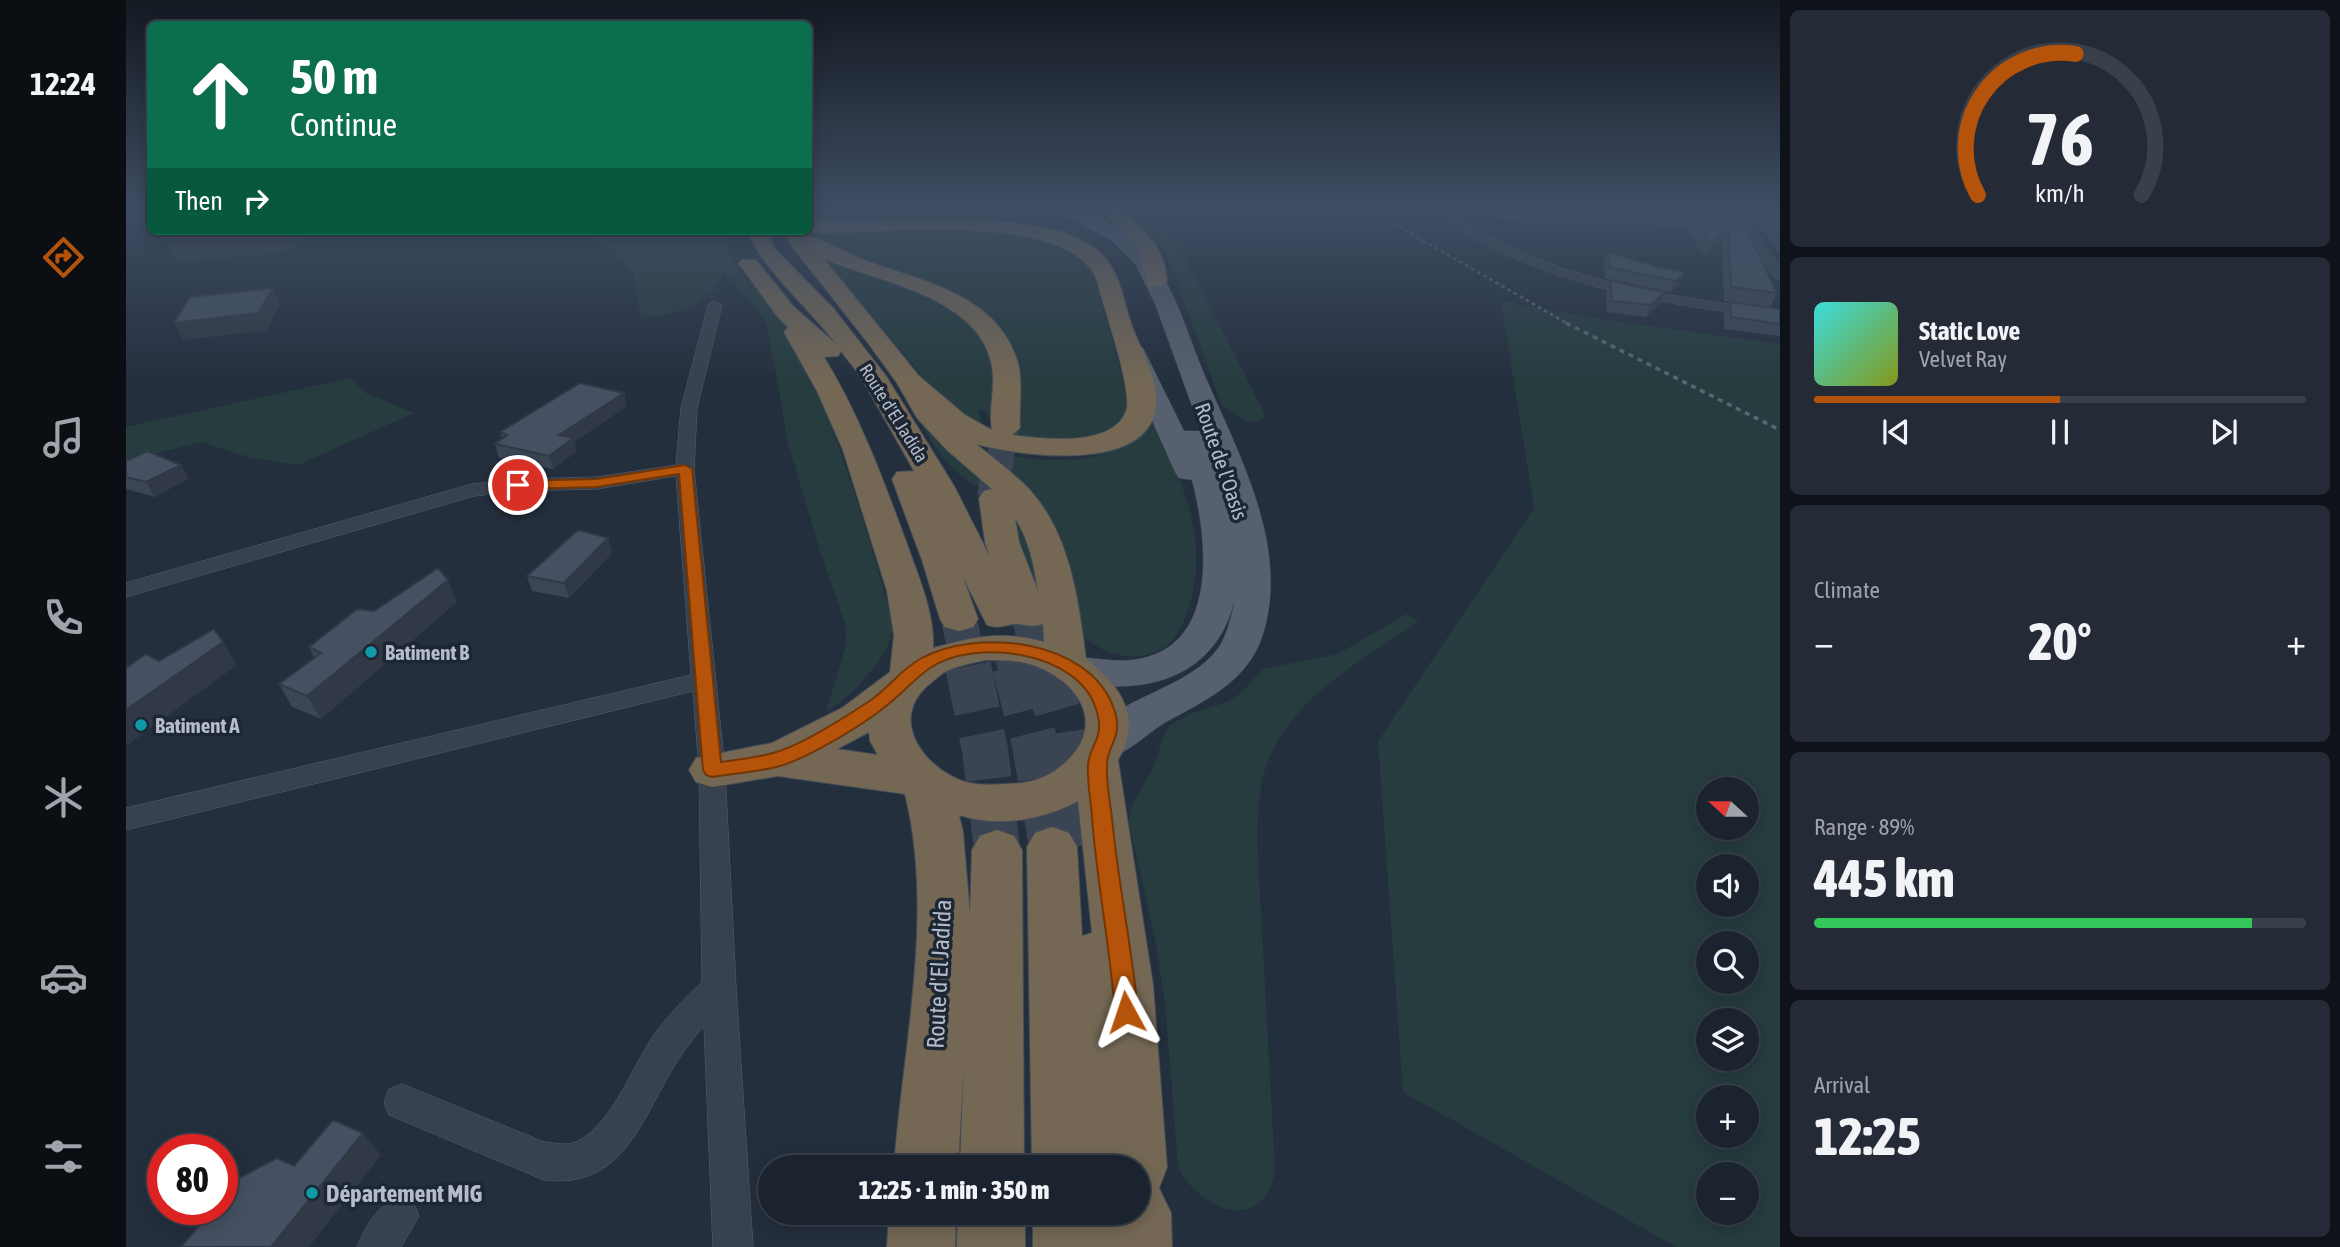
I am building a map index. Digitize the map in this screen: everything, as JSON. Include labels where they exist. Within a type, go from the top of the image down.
[{"type":"highway","name":"Route d'El Jadida","points":[[752,267],[785,311],[824,345],[850,377],[880,424],[911,485],[959,618]]},
{"type":"highway","name":"Route d'El Jadida","points":[[781,267],[826,314],[873,376],[1015,617],[995,498]]},
{"type":"highway","points":[[820,267],[910,382],[927,412],[940,427],[1013,491],[1038,527],[1052,566],[1069,667]]},
{"type":"highway","points":[[864,267],[924,288],[976,317],[995,338],[1005,362],[1005,428]]},
{"type":"highway","points":[[910,382],[949,418],[971,432],[991,440],[1031,448],[1071,448],[1121,434],[1138,420],[1142,402],[1141,386],[1129,343],[1101,267]]},
{"type":"highway","points":[[1156,267],[1156,281]]},
{"type":"highway","points":[[785,311],[831,391],[858,450],[905,591],[914,635],[904,681],[887,713],[890,741],[896,755],[923,781],[946,793],[970,800],[1020,802],[1065,788],[1083,777],[1102,752]]},
{"type":"highway","points":[[778,759],[845,726],[904,681],[944,655],[985,647],[1027,650],[1069,667],[1087,680],[1105,709],[1108,725],[1102,752],[1104,844],[1122,960],[1131,1065],[1135,1155]]},
{"type":"highway","points":[[712,770],[778,759],[849,767],[923,781]]},
{"type":"highway","name":"Route d'El Jadida","points":[[923,781],[939,832],[944,928],[927,1155]]},
{"type":"highway","points":[[1064,1155],[1066,848],[1097,974],[1102,1070],[1099,1155]]},
{"type":"highway","points":[[992,1155],[997,850]]},
{"type":"highway","points":[[921,1247],[922,1225]]},
{"type":"highway","points":[[991,1247],[992,1225]]},
{"type":"highway","points":[[1066,1225],[1067,1247]]},
{"type":"highway","points":[[1096,1247],[1097,1225]]},
{"type":"highway","points":[[1137,1225],[1138,1247]]},
{"type":"main road","name":"Route de l'Oasis","points":[[1069,667],[1107,675],[1141,673],[1171,664],[1192,649],[1213,612],[1221,576],[1220,541],[1214,510],[1196,447],[1131,267]]},
{"type":"main road","name":"Route de l'Oasis","points":[[1102,752],[1149,714],[1194,692],[1210,680],[1235,652],[1243,638],[1252,602],[1250,551],[1234,484],[1156,281],[1145,267]]},
{"type":"main road","points":[[1129,343],[1191,475],[1214,510]]},
{"type":"street","points":[[1545,267],[1568,276],[1672,300],[1780,315]]},
{"type":"street","points":[[715,305],[689,408],[685,469],[712,770],[719,988],[733,1247]]},
{"type":"street","points":[[126,590],[472,490],[518,485],[597,483],[685,469]]},
{"type":"street","points":[[126,820],[704,680]]},
{"type":"street","points":[[402,1102],[544,1161],[558,1165],[575,1164],[591,1157],[606,1144],[662,1053],[698,1007],[719,988]]},
{"type":"green space","points":[[629,267],[738,267],[782,318],[822,402],[860,511],[893,623],[887,647],[870,673],[826,712],[846,645],[846,626],[820,551],[788,443],[767,325],[757,309],[723,270],[720,282],[703,300],[679,311],[641,319],[633,272]]},
{"type":"green space","points":[[830,267],[848,267],[916,289],[959,311],[989,347],[994,378],[993,423],[984,409],[978,411],[984,428],[972,423],[940,397]]},
{"type":"green space","points":[[870,267],[1091,267],[1128,395],[1123,422],[1090,440],[1020,438],[1016,431],[1010,346],[993,321]]},
{"type":"green space","points":[[1172,267],[1190,267],[1265,414],[1264,419],[1255,422],[1243,420],[1221,404]]},
{"type":"green space","points":[[1501,301],[1606,320],[1780,344],[1780,1247],[1676,1247],[1403,1092],[1378,741],[1534,508]]},
{"type":"green space","points":[[350,378],[366,393],[414,413],[298,465],[251,458],[201,442],[126,461],[126,427]]},
{"type":"green space","points":[[920,416],[989,478],[1028,527],[1045,618],[997,496],[969,481],[949,464],[916,417]]},
{"type":"green space","points":[[1151,419],[1156,421],[1191,515],[1196,562],[1194,587],[1184,620],[1169,644],[1149,654],[1130,656],[1103,650],[1080,633],[1071,569],[1050,518],[1005,468],[979,447],[1023,457],[1072,460],[1117,449],[1136,436]]},
{"type":"green space","points":[[1406,614],[1419,621],[1351,667],[1308,702],[1290,722],[1265,770],[1260,795],[1257,840],[1275,1170],[1269,1190],[1258,1203],[1246,1209],[1231,1210],[1201,1196],[1188,1183],[1178,1167],[1165,1001],[1155,939],[1129,822],[1132,805],[1152,771],[1170,725],[1190,714],[1227,702],[1241,693],[1263,669],[1338,654]]},
{"type":"building","points":[[1610,267],[1660,267],[1685,272],[1676,281]]},
{"type":"building","points":[[1730,267],[1765,267],[1777,293],[1731,287]]},
{"type":"building","points":[[1610,280],[1665,292],[1651,305],[1612,301]]},
{"type":"building","points":[[273,288],[258,313],[174,323],[190,297]]},
{"type":"building","points":[[1730,302],[1780,309],[1780,324],[1731,317]]},
{"type":"building","points":[[580,383],[624,393],[559,435],[573,438],[549,456],[495,444],[507,435],[500,432]]},
{"type":"building","points":[[147,451],[181,465],[146,482],[126,477],[126,461]]},
{"type":"building","points":[[578,530],[608,538],[564,583],[527,576]]},
{"type":"building","points":[[438,568],[448,580],[307,696],[279,684],[321,653],[309,647],[357,609],[374,611]]},
{"type":"building","points":[[214,629],[223,642],[126,710],[126,668],[146,654],[159,661]]},
{"type":"building","points":[[333,1120],[363,1133],[271,1247],[181,1247],[200,1225],[238,1225],[239,1178],[277,1158],[294,1166]]},
{"type":"tunnel","points":[[998,474],[1005,428]]},
{"type":"tunnel","points":[[995,498],[999,472]]},
{"type":"tunnel","points":[[1029,616],[1044,668]]},
{"type":"tunnel","points":[[959,619],[969,668]]},
{"type":"tunnel","points":[[1009,640],[1016,668]]},
{"type":"tunnel","points":[[968,666],[985,750],[997,850]]},
{"type":"tunnel","points":[[1015,666],[1035,744],[1052,847]]},
{"type":"tunnel","points":[[1044,666],[1061,724],[1080,848]]},
{"type":"railway","points":[[1469,267],[1570,325]]},
{"type":"railway","points":[[1566,323],[1570,325]]},
{"type":"railway","points":[[1570,325],[1780,430]]},
{"type":"place","name":"Batiment B","points":[[371,652]]},
{"type":"place","name":"Batiment A","points":[[141,725]]},
{"type":"place","name":"Département MIG","points":[[312,1193]]},
{"type":"route","points":[[518,485],[597,483],[685,469],[712,770],[778,759],[833,733],[878,704],[925,663],[963,649],[1006,647],[1027,650],[1066,665],[1087,680],[1105,709],[1108,725],[1107,741],[1097,762],[1104,844],[1122,960],[1126,1012]]}]
